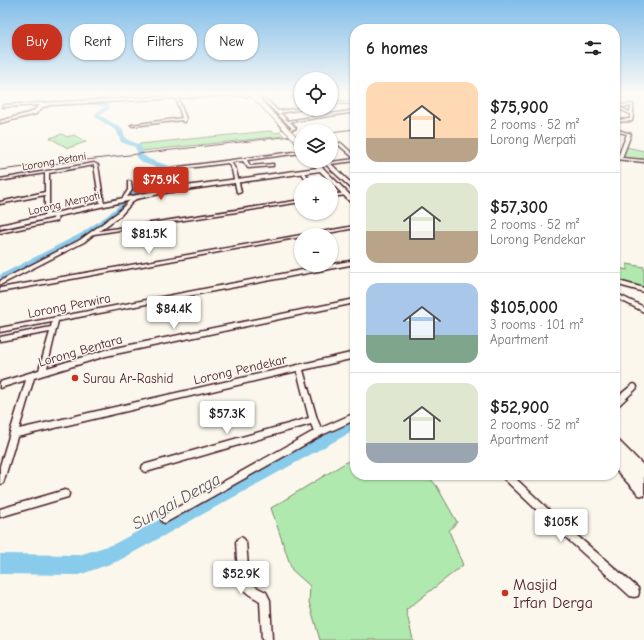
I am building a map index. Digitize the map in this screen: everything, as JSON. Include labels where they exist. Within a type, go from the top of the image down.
[{"type":"main road","points":[[279,124],[294,138]]},
{"type":"main road","points":[[287,124],[294,131]]},
{"type":"main road","points":[[338,167],[350,180]]},
{"type":"main road","points":[[324,168],[350,195]]},
{"type":"main road","points":[[332,168],[350,185]]},
{"type":"main road","points":[[321,169],[345,194],[350,197]]},
{"type":"main road","name":"Lorong Merpati","points":[[0,227],[164,191],[321,169]]},
{"type":"main road","points":[[620,450],[644,475]]},
{"type":"main road","points":[[620,465],[644,490]]},
{"type":"street","points":[[133,125],[145,124]]},
{"type":"street","points":[[280,124],[285,129],[294,128],[289,124]]},
{"type":"street","points":[[620,131],[629,134],[620,152]]},
{"type":"street","points":[[340,144],[350,154]]},
{"type":"street","points":[[171,169],[294,153]]},
{"type":"street","points":[[620,158],[644,160]]},
{"type":"street","points":[[244,159],[249,167],[272,165]]},
{"type":"street","points":[[338,161],[350,159]]},
{"type":"street","points":[[229,161],[234,170],[239,192]]},
{"type":"street","name":"Lorong Petani","points":[[0,180],[95,164],[102,204]]},
{"type":"street","points":[[47,172],[47,217]]},
{"type":"street","points":[[303,172],[306,176]]},
{"type":"street","points":[[124,199],[130,190],[130,182]]},
{"type":"street","points":[[0,203],[47,193]]},
{"type":"street","points":[[338,195],[345,194]]},
{"type":"street","points":[[0,283],[82,241],[119,214],[135,197]]},
{"type":"street","points":[[94,233],[294,202]]},
{"type":"street","points":[[0,232],[55,220],[56,215]]},
{"type":"street","points":[[338,230],[350,228]]},
{"type":"street","points":[[0,290],[294,237]]},
{"type":"street","name":"Lorong Perwira","points":[[0,330],[350,263]]},
{"type":"street","points":[[620,283],[644,290]]},
{"type":"street","points":[[620,298],[644,310]]},
{"type":"street","name":"Lorong Bentara","points":[[0,386],[116,351],[350,301]]},
{"type":"street","points":[[42,373],[56,319]]},
{"type":"street","points":[[0,339],[54,329]]},
{"type":"street","name":"Lorong Pendekar","points":[[13,434],[350,356]]},
{"type":"street","points":[[299,368],[313,420],[319,432]]},
{"type":"street","points":[[0,480],[31,376]]},
{"type":"street","points":[[620,400],[634,387]]},
{"type":"street","points":[[166,519],[319,432],[350,418]]},
{"type":"street","points":[[146,468],[313,420]]},
{"type":"street","points":[[511,480],[565,531],[634,592]]},
{"type":"street","points":[[0,513],[65,494]]},
{"type":"street","points":[[241,542],[248,586],[251,590],[263,595],[265,600],[267,640]]},
{"type":"green space","points":[[270,131],[275,133],[280,132],[284,136],[141,151],[139,144]]},
{"type":"green space","points":[[62,134],[67,137],[74,135],[86,142],[68,148],[50,138]]},
{"type":"green space","points":[[626,147],[644,151],[644,159],[623,158]]},
{"type":"green space","points":[[627,264],[644,267],[644,288],[620,281],[620,268],[627,270]]},
{"type":"green space","points":[[350,460],[350,480],[432,480],[436,485],[457,522],[449,531],[463,565],[406,610],[413,640],[320,640],[309,602],[310,586],[292,570],[271,508]]},
{"type":"waterway","name":"Sungai Derga","points":[[110,124],[120,130],[123,140],[138,146],[140,153]]},
{"type":"waterway","name":"Sungai Derga","points":[[130,197],[142,184],[167,170],[166,168],[146,161],[140,156]]},
{"type":"waterway","name":"Sungai Derga","points":[[0,279],[83,236],[111,217],[129,200]]},
{"type":"waterway","name":"Sungai Derga","points":[[0,564],[79,565],[118,552],[350,425]]},
{"type":"railway","points":[[338,131],[350,130]]},
{"type":"railway","points":[[0,170],[294,136]]},
{"type":"place","name":"Surau Ar-Rashid","points":[[75,378]]},
{"type":"place","name":"Masjid Irfan Derga","points":[[505,593]]}]
